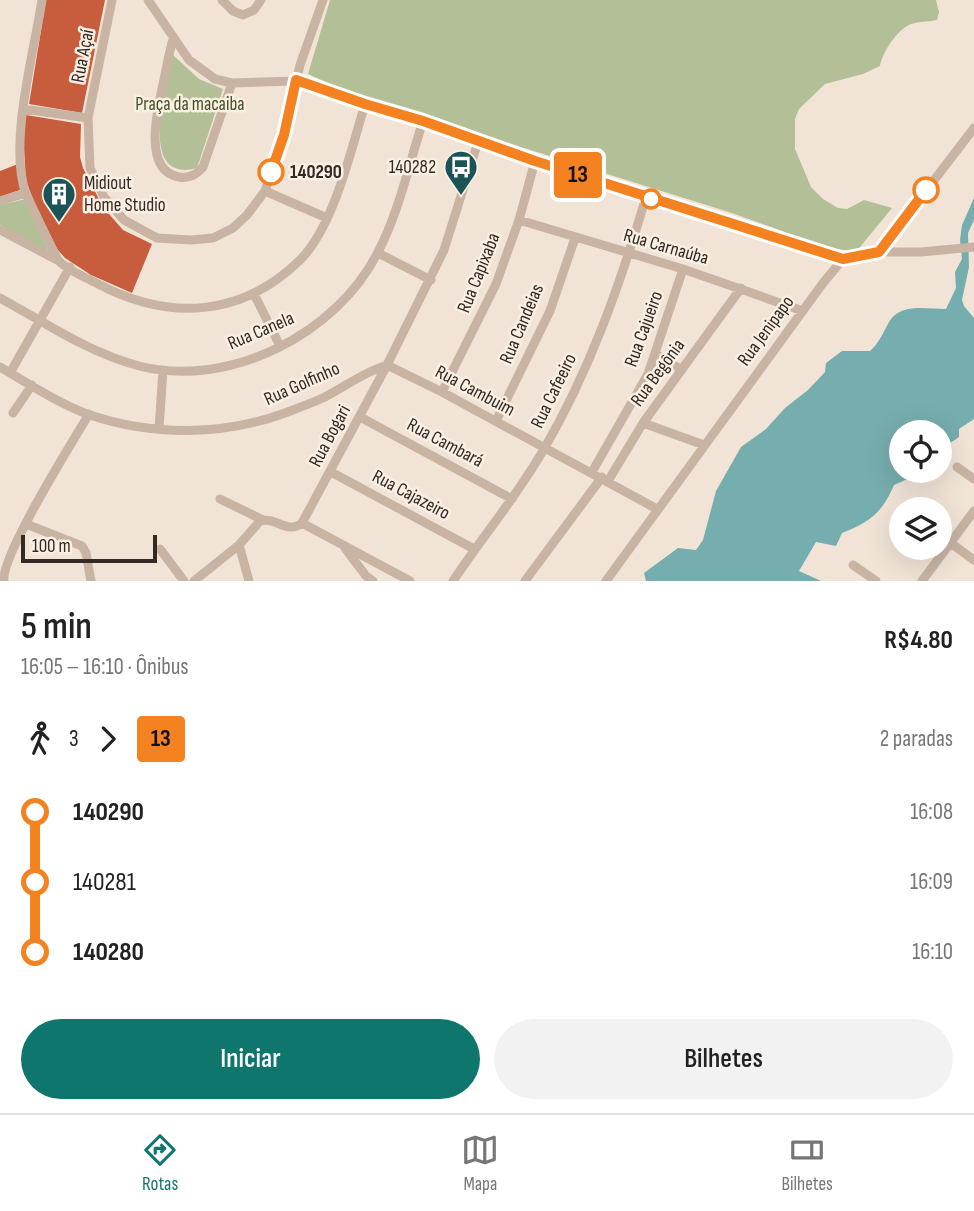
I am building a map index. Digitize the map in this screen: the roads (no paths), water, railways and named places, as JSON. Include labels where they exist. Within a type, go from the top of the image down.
[{"type":"street","points":[[42,0],[23,109],[21,149],[26,193],[59,261]]},
{"type":"street","name":"Rua Açaí","points":[[112,0],[88,118],[90,168],[104,197],[124,220],[157,238],[202,240],[223,235],[247,215],[265,191],[284,135],[296,80],[324,0]]},
{"type":"street","points":[[148,0],[189,60],[207,75],[232,83],[296,80],[535,161],[843,259],[879,252],[974,247]]},
{"type":"street","points":[[222,0],[233,11],[243,15],[254,10],[261,0]]},
{"type":"street","points":[[173,38],[155,135],[158,159],[162,168],[170,174],[178,177],[191,176],[203,167],[232,83]]},
{"type":"street","points":[[0,230],[122,296],[156,306],[192,308],[223,305],[254,294],[301,259],[327,218],[365,104]]},
{"type":"street","points":[[23,109],[88,118]]},
{"type":"street","name":"Rua Canela","points":[[0,298],[113,358],[139,366],[163,370],[217,367],[248,359],[280,346],[335,310],[356,286],[378,253],[393,216],[423,121]]},
{"type":"street","points":[[879,252],[974,128]]},
{"type":"street","points":[[387,365],[444,250],[478,142]]},
{"type":"street","name":"Rua Capixaba","points":[[442,392],[496,284],[519,220],[535,161]]},
{"type":"street","points":[[265,191],[327,218]]},
{"type":"street","points":[[0,201],[26,193]]},
{"type":"street","name":"Rua Cafeeiro","points":[[453,581],[545,448],[599,338],[629,255],[646,197]]},
{"type":"street","name":"Rua Carnaúba","points":[[519,220],[683,269],[803,311]]},
{"type":"street","name":"Rua Candeias","points":[[496,421],[550,311],[575,238]]},
{"type":"street","points":[[378,253],[431,280]]},
{"type":"street","name":"Rua Jenipapo","points":[[606,581],[843,259]]},
{"type":"street","points":[[10,373],[70,267]]},
{"type":"street","name":"Rua Cajueiro","points":[[592,472],[626,414],[656,354],[683,269]]},
{"type":"street","name":"Rua Begônia","points":[[605,479],[741,288]]},
{"type":"street","points":[[254,294],[280,346]]},
{"type":"street","points":[[656,354],[682,370]]},
{"type":"street","name":"Rua Cambuim","points":[[387,365],[657,509]]},
{"type":"street","name":"Rua Bogari","points":[[302,523],[387,365]]},
{"type":"street","name":"Rua Golfinho","points":[[0,367],[89,414],[125,424],[159,429],[219,430],[253,423],[324,397],[370,370],[387,365]]},
{"type":"street","points":[[159,429],[163,370]]},
{"type":"street","points":[[13,413],[32,385]]},
{"type":"street","points":[[4,581],[6,562],[50,478],[89,414]]},
{"type":"street","name":"Rua Cambará","points":[[360,417],[512,499]]},
{"type":"street","points":[[643,424],[704,445]]},
{"type":"street","points":[[957,467],[974,479]]},
{"type":"street","name":"Rua Cajazeiro","points":[[331,472],[474,549]]},
{"type":"street","points":[[525,581],[605,479]]},
{"type":"street","points":[[220,499],[259,522]]},
{"type":"street","points":[[952,542],[974,511]]},
{"type":"street","points":[[194,581],[239,545],[259,522],[271,519],[291,528],[302,523],[410,581]]},
{"type":"street","points":[[26,524],[82,546],[86,553],[91,581]]},
{"type":"street","points":[[952,544],[974,560]]},
{"type":"street","points":[[239,545],[250,581]]},
{"type":"street","points":[[344,546],[373,581]]},
{"type":"street","points":[[160,549],[184,581]]},
{"type":"street","points":[[922,581],[938,560]]},
{"type":"street","points":[[853,565],[876,581]]},
{"type":"water","points":[[974,198],[974,220],[968,233],[969,267],[962,300],[974,318],[974,419],[959,429],[959,437],[952,442],[952,420],[889,420],[889,483],[899,483],[894,485],[880,510],[860,525],[842,533],[836,546],[816,542],[799,571],[821,581],[646,581],[644,573],[678,548],[696,550],[703,540],[716,491],[741,447],[766,429],[785,408],[808,390],[825,372],[826,363],[842,351],[870,351],[889,322],[900,312],[914,308],[946,309],[956,288],[955,272],[962,259],[962,225]]},
{"type":"place","name":"140290","points":[[271,172]]},
{"type":"place","name":"140282","points":[[461,197]]},
{"type":"place","name":"Midiout Home Studio","points":[[59,224]]},
{"type":"park label","name":"Praça da macaiba","points":[[190,104]]}]
